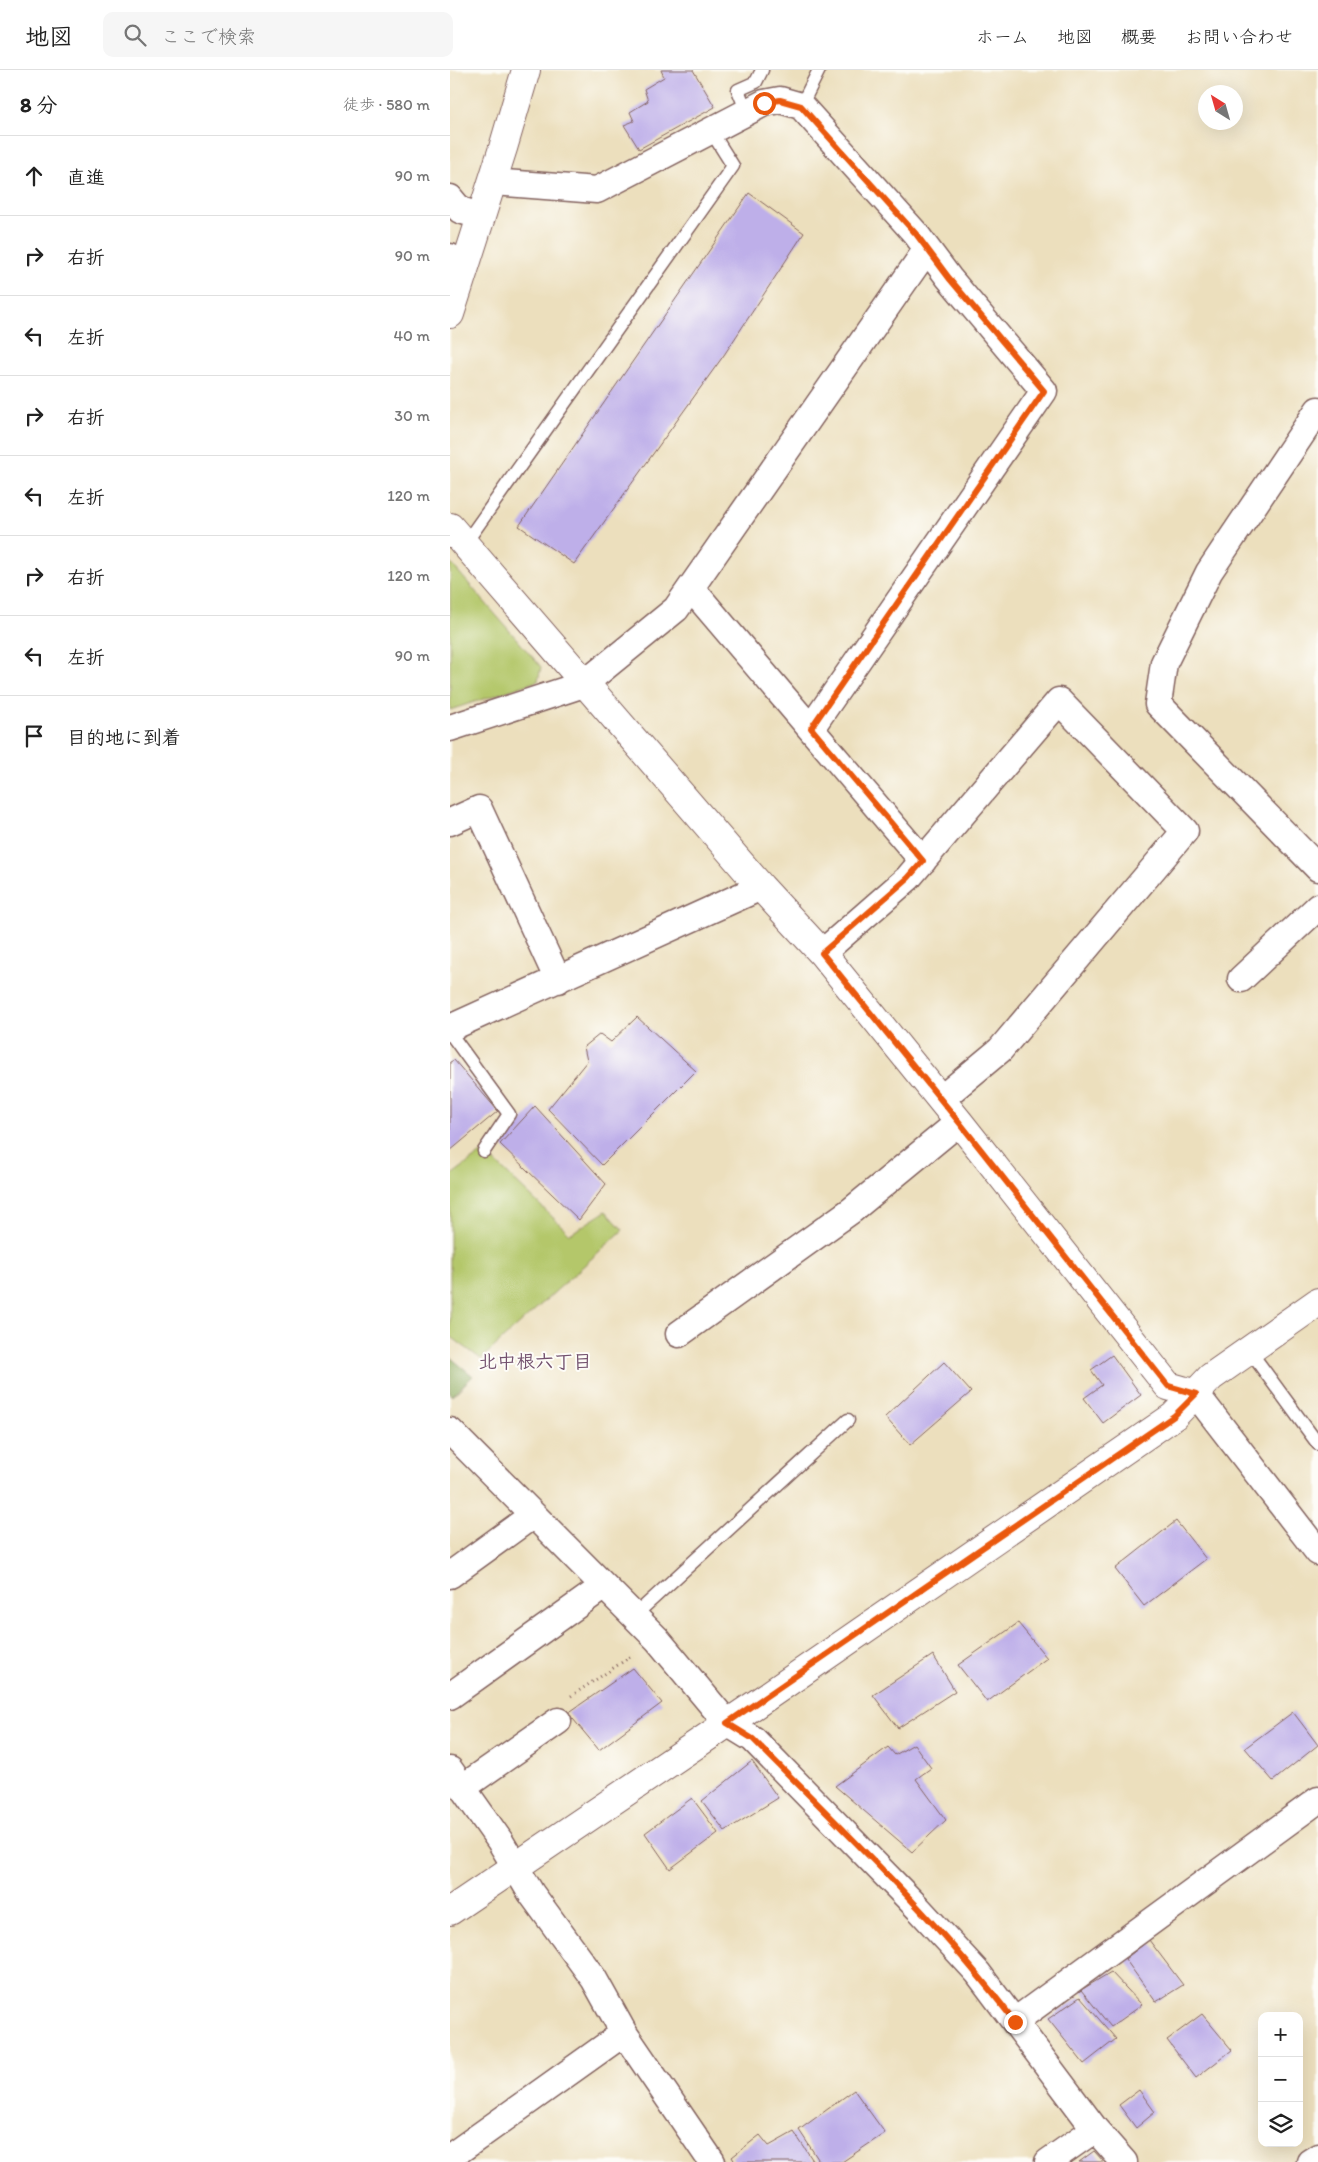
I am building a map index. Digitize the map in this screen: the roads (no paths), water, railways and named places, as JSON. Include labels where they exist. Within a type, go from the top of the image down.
[{"type":"street","points":[[450,314],[456,267],[480,216],[493,182],[526,70]]},
{"type":"street","points":[[493,182],[597,190],[764,103],[780,100],[801,106],[916,234],[1044,391],[811,728]]},
{"type":"street","points":[[450,198],[460,210],[480,216]]},
{"type":"street","points":[[450,728],[584,684],[676,609],[927,249]]},
{"type":"street","points":[[1318,410],[1209,572],[1164,663],[1158,704],[1318,868]]},
{"type":"street","points":[[457,536],[761,887],[822,953],[941,1099],[1168,1386],[1196,1394],[1318,1552]]},
{"type":"street","points":[[691,588],[923,861]]},
{"type":"street","points":[[822,953],[908,878],[1059,701],[1184,831],[1000,1050],[941,1099]]},
{"type":"street","points":[[450,822],[480,809],[558,980]]},
{"type":"street","points":[[450,1028],[761,887]]},
{"type":"street","points":[[1241,979],[1318,907]]},
{"type":"street","points":[[680,1334],[852,1210],[959,1122]]},
{"type":"street","points":[[450,1911],[1174,1416],[1211,1377],[1249,1350],[1315,1310]]},
{"type":"street","points":[[450,1431],[657,1639],[727,1723],[753,1739],[911,1900],[978,1973],[1095,2129],[1124,2162]]},
{"type":"street","points":[[450,1575],[533,1515]]},
{"type":"street","points":[[450,1696],[604,1586]]},
{"type":"street","points":[[558,1721],[456,1779],[515,1866],[530,1893],[594,1979],[624,2033],[712,2162]]},
{"type":"street","points":[[1015,2022],[1318,1800]]},
{"type":"street","points":[[450,2157],[624,2033]]},
{"type":"street","points":[[1048,2162],[1095,2129]]},
{"type":"street","points":[[1310,2162],[1318,2158]]},
{"type":"lane","points":[[747,112],[738,90],[756,82],[762,70]]},
{"type":"lane","points":[[801,106],[819,70]]},
{"type":"lane","points":[[457,536],[733,166],[711,131]]},
{"type":"lane","points":[[450,1033],[509,1114],[484,1151]]},
{"type":"lane","points":[[1249,1350],[1318,1444]]},
{"type":"lane","points":[[634,1616],[848,1420]]},
{"type":"district","name":"北中根六丁目","points":[[535,1361]]}]
